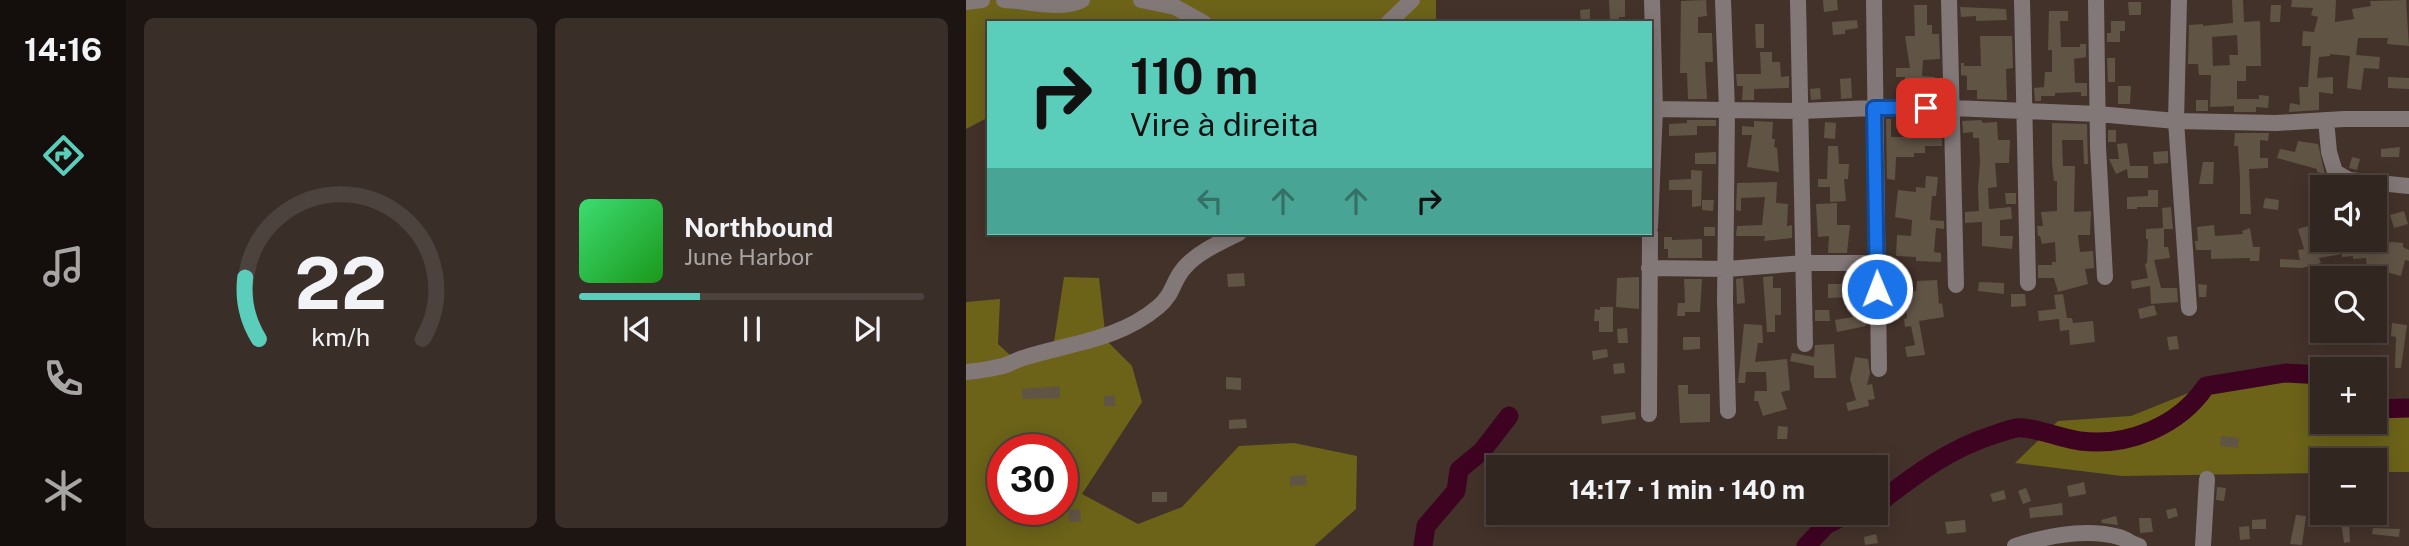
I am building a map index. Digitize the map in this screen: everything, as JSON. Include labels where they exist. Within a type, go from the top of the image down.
[{"type":"street","points":[[966,2],[982,0]]},
{"type":"street","points":[[1004,0],[1072,5],[1082,0]]},
{"type":"street","points":[[1141,0],[1175,8],[1199,21]]},
{"type":"street","points":[[1390,21],[1412,0]]},
{"type":"street","points":[[1652,0],[1655,109],[1652,180]]},
{"type":"street","points":[[1723,0],[1727,110],[1728,411]]},
{"type":"street","points":[[1798,0],[1805,344]]},
{"type":"street","points":[[1874,0],[1879,369]]},
{"type":"street","points":[[1949,0],[1956,285]]},
{"type":"street","points":[[2022,0],[2028,283]]},
{"type":"street","points":[[2096,0],[2101,230],[2105,277]]},
{"type":"street","points":[[2179,0],[2176,121],[2189,308]]},
{"type":"street","points":[[1655,109],[1801,111],[1952,108],[2098,114],[2176,121],[2276,123],[2409,119]]},
{"type":"street","points":[[2326,120],[2329,152],[2335,172],[2349,180],[2409,186]]},
{"type":"street","points":[[966,372],[1005,365],[1117,332],[1156,309],[1170,296],[1173,285],[1185,267],[1235,235]]},
{"type":"street","points":[[1649,414],[1650,235]]},
{"type":"street","points":[[1649,268],[1727,270],[1804,263],[1877,263]]},
{"type":"street","points":[[2203,546],[2207,480]]},
{"type":"street","points":[[2015,546],[2082,534],[2108,535],[2139,546]]},
{"type":"shaded area","points":[[966,0],[1436,0],[1436,21],[987,21],[987,118],[966,129]]},
{"type":"shaded area","points":[[1064,277],[1099,278],[1106,340],[1132,366],[1142,402],[1082,494],[1138,524],[1182,507],[1239,446],[1294,443],[1357,456],[1356,509],[1314,546],[966,546],[966,302],[1000,299],[998,344],[1021,365],[1054,342]]},
{"type":"shaded area","points":[[2285,373],[2310,374],[2310,434],[2387,434],[2387,409],[2409,408],[2409,472],[2387,472],[2387,448],[2310,448],[2310,473],[2122,476],[2015,463],[2058,421],[2131,416],[2206,386]]},
{"type":"building","points":[[1609,0],[1625,0],[1625,17],[1619,17],[1619,21],[1610,21]]},
{"type":"building","points":[[1706,0],[1707,16],[1698,17],[1698,33],[1712,33],[1713,62],[1705,62],[1707,99],[1688,99],[1687,73],[1680,73],[1681,1]]},
{"type":"building","points":[[1823,0],[1837,0],[1838,10],[1824,12]]},
{"type":"building","points":[[2232,0],[2243,0],[2244,22],[2260,21],[2261,66],[2246,66],[2246,81],[2237,81],[2237,99],[2269,96],[2268,108],[2256,107],[2256,112],[2234,112],[2234,106],[2210,107],[2211,75],[2199,75],[2198,64],[2188,64],[2189,25],[2233,23]],"holes":[[[2237,35],[2238,55],[2229,55],[2230,65],[2213,66],[2212,37]]]},
{"type":"building","points":[[2292,0],[2336,0],[2335,22],[2354,19],[2352,9],[2371,6],[2370,1],[2406,0],[2409,46],[2387,44],[2388,38],[2358,38],[2356,55],[2380,57],[2379,69],[2364,68],[2361,90],[2347,88],[2350,56],[2330,54],[2319,57],[2317,78],[2333,77],[2333,94],[2319,92],[2319,110],[2289,112],[2290,103],[2300,105],[2299,87],[2308,87],[2311,46],[2302,46],[2303,31],[2314,32],[2318,17],[2311,15],[2313,8],[2291,7]]},
{"type":"building","points":[[2128,2],[2141,2],[2141,15],[2129,15]]},
{"type":"building","points":[[1914,5],[1927,5],[1927,25],[1932,25],[1932,34],[1939,34],[1940,59],[1923,60],[1922,76],[1935,77],[1935,91],[1915,91],[1915,95],[1905,95],[1905,77],[1896,77],[1896,68],[1910,68],[1905,36],[1915,36]]},
{"type":"building","points":[[2271,5],[2281,5],[2280,22],[2270,22]]},
{"type":"building","points":[[1960,7],[2006,9],[2007,20],[1976,21],[1976,16],[1961,17]]},
{"type":"building","points":[[1590,9],[1590,21],[1581,21],[1580,10]]},
{"type":"building","points":[[2049,11],[2068,11],[2068,21],[2060,21],[2061,47],[2080,47],[2080,44],[2086,44],[2086,57],[2074,59],[2075,83],[2087,83],[2087,96],[2081,96],[2081,92],[2055,93],[2055,96],[2041,96],[2041,101],[2035,101],[2034,88],[2044,87],[2045,72],[2052,72],[2052,50],[2048,50]]},
{"type":"building","points":[[1857,20],[1858,28],[1845,30],[1845,34],[1833,35],[1832,22]]},
{"type":"building","points":[[2111,21],[2125,21],[2125,31],[2120,31],[2120,42],[2107,42],[2107,33],[2111,33]]},
{"type":"building","points":[[1755,24],[1764,24],[1764,48],[1756,48]]},
{"type":"building","points":[[1980,36],[2012,36],[2013,68],[2006,69],[2007,100],[1977,99],[1977,90],[1967,90],[1967,76],[1961,75],[1961,63],[1964,63],[1964,66],[1981,66]]},
{"type":"building","points":[[1760,52],[1772,52],[1772,62],[1780,62],[1781,77],[1789,76],[1789,88],[1754,89],[1754,100],[1742,100],[1743,86],[1737,86],[1736,74],[1761,74]]},
{"type":"building","points":[[2107,58],[2115,58],[2115,82],[2108,82]]},
{"type":"building","points":[[2388,77],[2409,78],[2409,89],[2388,88]]},
{"type":"building","points":[[1851,78],[1852,98],[1841,99],[1840,79]]},
{"type":"building","points":[[2118,86],[2131,86],[2130,104],[2118,104]]},
{"type":"building","points":[[1820,88],[1821,99],[1811,100],[1810,89]]},
{"type":"building","points":[[2196,100],[2208,100],[2208,111],[2196,111]]},
{"type":"building","points":[[1886,119],[1891,119],[1891,137],[1914,137],[1914,122],[1923,122],[1923,134],[1942,134],[1942,146],[1925,146],[1925,153],[1914,153],[1914,157],[1896,157],[1895,180],[1887,179]]},
{"type":"building","points":[[1687,120],[1716,120],[1716,126],[1697,126],[1697,135],[1669,136],[1669,124],[1687,123]]},
{"type":"building","points":[[1981,120],[1983,123],[1997,122],[1998,140],[2010,140],[2009,163],[1995,163],[1997,187],[1988,188],[1989,209],[2011,207],[2012,219],[2000,220],[2000,236],[2013,236],[2012,249],[1982,246],[1982,222],[1965,223],[1965,212],[1979,211],[1980,162],[1979,138],[1973,138],[1973,132],[1963,133],[1962,121]]},
{"type":"building","points":[[1754,121],[1773,122],[1772,139],[1775,139],[1774,147],[1777,148],[1779,172],[1747,167],[1752,135],[1742,135],[1742,126],[1754,127]]},
{"type":"building","points":[[1825,122],[1836,123],[1835,139],[1824,138]]},
{"type":"building","points":[[2052,123],[2087,124],[2088,164],[2084,164],[2083,140],[2062,140],[2063,166],[2075,166],[2074,212],[2091,211],[2090,235],[2078,235],[2080,252],[2093,251],[2094,268],[2085,269],[2088,284],[2058,292],[2054,278],[2038,278],[2038,265],[2052,265],[2052,262],[2056,262],[2055,242],[2042,244],[2037,226],[2043,226],[2041,212],[2057,211],[2057,181],[2054,181],[2052,163]]},
{"type":"building","points":[[2108,130],[2116,130],[2116,142],[2108,142]]},
{"type":"building","points":[[2235,133],[2269,133],[2268,141],[2260,140],[2260,158],[2268,158],[2268,168],[2249,169],[2251,214],[2240,214],[2240,177],[2238,146],[2234,146]]},
{"type":"building","points":[[2298,141],[2318,144],[2325,174],[2317,172],[2317,169],[2277,158],[2280,149],[2295,152]]},
{"type":"building","points":[[2127,143],[2130,166],[2148,166],[2148,178],[2128,178],[2127,169],[2116,174],[2109,159],[2119,159],[2117,144]]},
{"type":"building","points":[[1828,146],[1838,146],[1839,164],[1849,164],[1848,179],[1844,179],[1846,201],[1830,202],[1830,187],[1818,187],[1818,179],[1827,179]]},
{"type":"building","points":[[2400,147],[2399,157],[2381,157],[2381,149]]},
{"type":"building","points":[[2168,151],[2168,163],[2154,164],[2153,152]]},
{"type":"building","points":[[1716,152],[1716,164],[1695,164],[1695,153]]},
{"type":"building","points":[[2352,157],[2360,159],[2357,170],[2349,168]]},
{"type":"building","points":[[2203,162],[2214,162],[2213,184],[2199,184]]},
{"type":"building","points":[[1691,170],[1702,171],[1701,206],[1692,207],[1692,190],[1669,190],[1669,180],[1691,179]]},
{"type":"building","points":[[1926,176],[1938,177],[1936,196],[1932,196],[1930,220],[1944,221],[1944,229],[1936,228],[1934,252],[1941,253],[1941,262],[1916,261],[1916,257],[1896,256],[1897,235],[1911,236],[1912,220],[1895,217],[1898,190],[1916,192],[1916,187],[1925,188]]},
{"type":"building","points":[[1777,182],[1776,203],[1788,204],[1787,226],[1792,225],[1792,238],[1764,241],[1765,236],[1736,236],[1737,226],[1762,225],[1765,197],[1741,198],[1741,211],[1736,210],[1737,183]]},
{"type":"building","points":[[2148,190],[2158,190],[2158,207],[2127,209],[2127,197],[2148,196]]},
{"type":"building","points":[[2005,193],[2016,193],[2016,204],[2006,204]]},
{"type":"building","points":[[2265,198],[2279,200],[2278,210],[2263,208]]},
{"type":"building","points":[[1702,200],[1714,200],[1713,211],[1702,210]]},
{"type":"building","points":[[1837,203],[1837,225],[1850,225],[1847,253],[1828,253],[1829,236],[1818,237],[1816,204]]},
{"type":"building","points":[[2171,207],[2173,229],[2164,229],[2164,247],[2168,247],[2170,258],[2154,260],[2161,288],[2177,288],[2178,302],[2151,304],[2150,286],[2132,289],[2131,281],[2148,278],[2145,264],[2148,239],[2146,229],[2163,228],[2162,208]]},
{"type":"building","points":[[2404,211],[2408,224],[2394,228],[2390,215]]},
{"type":"building","points":[[2214,225],[2215,236],[2243,234],[2242,231],[2250,228],[2253,247],[2260,247],[2259,261],[2250,261],[2250,258],[2211,259],[2211,250],[2196,250],[2197,227]]},
{"type":"building","points":[[2310,225],[2310,252],[2387,252],[2387,243],[2403,243],[2403,247],[2409,250],[2409,261],[2405,260],[2401,276],[2387,272],[2387,266],[2367,266],[2366,258],[2353,259],[2353,256],[2342,257],[2342,254],[2319,258],[2321,263],[2302,268],[2280,267],[2280,259],[2300,260],[2298,250],[2304,249],[2298,229]]},
{"type":"building","points":[[1704,227],[1715,227],[1715,236],[1704,236]]},
{"type":"building","points":[[1664,237],[1672,237],[1672,240],[1702,239],[1702,258],[1668,258],[1668,249],[1664,249]]},
{"type":"building","points":[[1244,273],[1245,286],[1228,287],[1227,274]]},
{"type":"building","points":[[1773,276],[1773,288],[1781,288],[1781,315],[1775,315],[1775,332],[1767,332],[1763,277]]},
{"type":"building","points":[[1639,277],[1639,309],[1616,307],[1617,278]]},
{"type":"building","points":[[1743,278],[1745,303],[1737,304],[1736,279]]},
{"type":"building","points":[[1684,279],[1702,279],[1700,312],[1685,312],[1685,316],[1677,316],[1678,303],[1685,303]]},
{"type":"building","points":[[1937,280],[1939,304],[1942,303],[1944,317],[1919,321],[1925,355],[1907,357],[1905,347],[1915,345],[1911,326],[1905,327],[1904,319],[1907,318],[1904,292],[1916,291],[1917,281]]},
{"type":"building","points":[[1979,282],[2004,283],[2004,294],[1978,291]]},
{"type":"building","points":[[1828,284],[1852,284],[1853,297],[1828,298]]},
{"type":"building","points":[[2198,284],[2207,285],[2206,297],[2199,297]]},
{"type":"building","points":[[2011,294],[2025,294],[2026,306],[2011,307]]},
{"type":"building","points":[[2063,294],[2067,318],[2072,318],[2073,323],[2093,321],[2095,342],[2070,345],[2069,330],[2060,331],[2059,319],[2039,321],[2038,311],[2056,309],[2054,295]]},
{"type":"building","points":[[2154,305],[2157,315],[2140,319],[2138,309]]},
{"type":"building","points":[[1600,307],[1613,307],[1613,332],[1599,332],[1599,321],[1594,321],[1595,309],[1600,310]]},
{"type":"building","points":[[1862,309],[1866,326],[1837,332],[1835,320],[1853,317],[1851,311]]},
{"type":"building","points":[[1815,310],[1829,310],[1830,321],[1815,321]]},
{"type":"building","points":[[2392,323],[2407,325],[2401,368],[2395,368],[2396,337],[2391,336]]},
{"type":"building","points":[[1744,324],[1762,325],[1763,343],[1758,343],[1755,362],[1787,359],[1790,390],[1781,392],[1787,409],[1763,416],[1758,401],[1754,401],[1755,391],[1767,391],[1766,372],[1746,372],[1745,383],[1738,383]]},
{"type":"building","points":[[1627,328],[1628,343],[1618,343],[1617,329]]},
{"type":"building","points":[[2177,336],[2179,349],[2169,350],[2167,337]]},
{"type":"building","points":[[1683,337],[1700,337],[1700,349],[1683,350]]},
{"type":"building","points":[[1834,344],[1836,378],[1814,378],[1814,366],[1790,361],[1792,353],[1814,357],[1815,345]]},
{"type":"building","points":[[1607,349],[1608,357],[1593,360],[1592,351]]},
{"type":"building","points":[[1855,357],[1868,359],[1870,373],[1867,385],[1872,384],[1875,399],[1868,400],[1869,406],[1848,411],[1846,403],[1856,400],[1850,379]]},
{"type":"building","points":[[1624,363],[1625,373],[1614,374],[1613,364]]},
{"type":"building","points":[[1226,377],[1241,378],[1241,390],[1226,389]]},
{"type":"building","points":[[1678,385],[1688,385],[1688,394],[1710,394],[1710,422],[1680,423]]},
{"type":"building","points":[[1060,386],[1060,398],[1022,399],[1022,389]]},
{"type":"building","points":[[1115,395],[1115,406],[1104,406],[1104,396]]},
{"type":"building","points":[[1635,412],[1636,419],[1602,424],[1601,416]]},
{"type":"building","points":[[1246,419],[1247,428],[1229,429],[1229,420]]},
{"type":"building","points":[[1778,426],[1788,427],[1787,439],[1777,439]]},
{"type":"building","points":[[2221,436],[2239,438],[2238,448],[2220,446]]},
{"type":"building","points":[[1306,475],[1307,485],[1290,486],[1290,476]]},
{"type":"building","points":[[2084,482],[2086,494],[2069,497],[2067,486]]},
{"type":"building","points":[[2217,487],[2226,488],[2224,501],[2216,500]]},
{"type":"building","points":[[2026,488],[2031,501],[2023,504],[2018,491]]},
{"type":"building","points":[[2004,490],[2006,499],[1993,502],[1990,494]]},
{"type":"building","points":[[1152,492],[1167,492],[1167,502],[1152,502]]},
{"type":"building","points":[[2062,503],[2063,515],[2030,518],[2029,508]]},
{"type":"building","points":[[2176,508],[2178,516],[2168,519],[2166,510]]},
{"type":"building","points":[[1080,509],[1081,522],[1078,522]]},
{"type":"building","points":[[2296,515],[2306,516],[2302,545],[2290,544]]},
{"type":"building","points":[[2116,516],[2118,525],[2102,523],[2101,520]]},
{"type":"building","points":[[2139,518],[2151,518],[2153,532],[2140,533]]},
{"type":"building","points":[[2266,519],[2266,529],[2252,529],[2252,520]]},
{"type":"building","points":[[1965,520],[1966,532],[1947,534],[1945,522]]},
{"type":"building","points":[[2342,525],[2349,525],[2350,542],[2344,543]]},
{"type":"building","points":[[2249,526],[2250,539],[2240,540],[2239,527]]},
{"type":"building","points":[[2373,528],[2400,529],[2399,537],[2372,534]]},
{"type":"building","points":[[1876,534],[1878,543],[1865,545],[1864,537]]},
{"type":"waterway","points":[[1888,496],[1948,455],[1979,440],[2009,430],[2031,429],[2080,441],[2116,441],[2134,437],[2167,423],[2195,400],[2206,386],[2285,373],[2310,374]]},
{"type":"waterway","points":[[2387,409],[2409,408]]},
{"type":"waterway","points":[[1423,546],[1426,526],[1456,491],[1459,470],[1482,451],[1509,416]]},
{"type":"waterway","points":[[1806,546],[1826,525]]},
{"type":"route","points":[[1877,289],[1874,108],[1926,108]]}]
